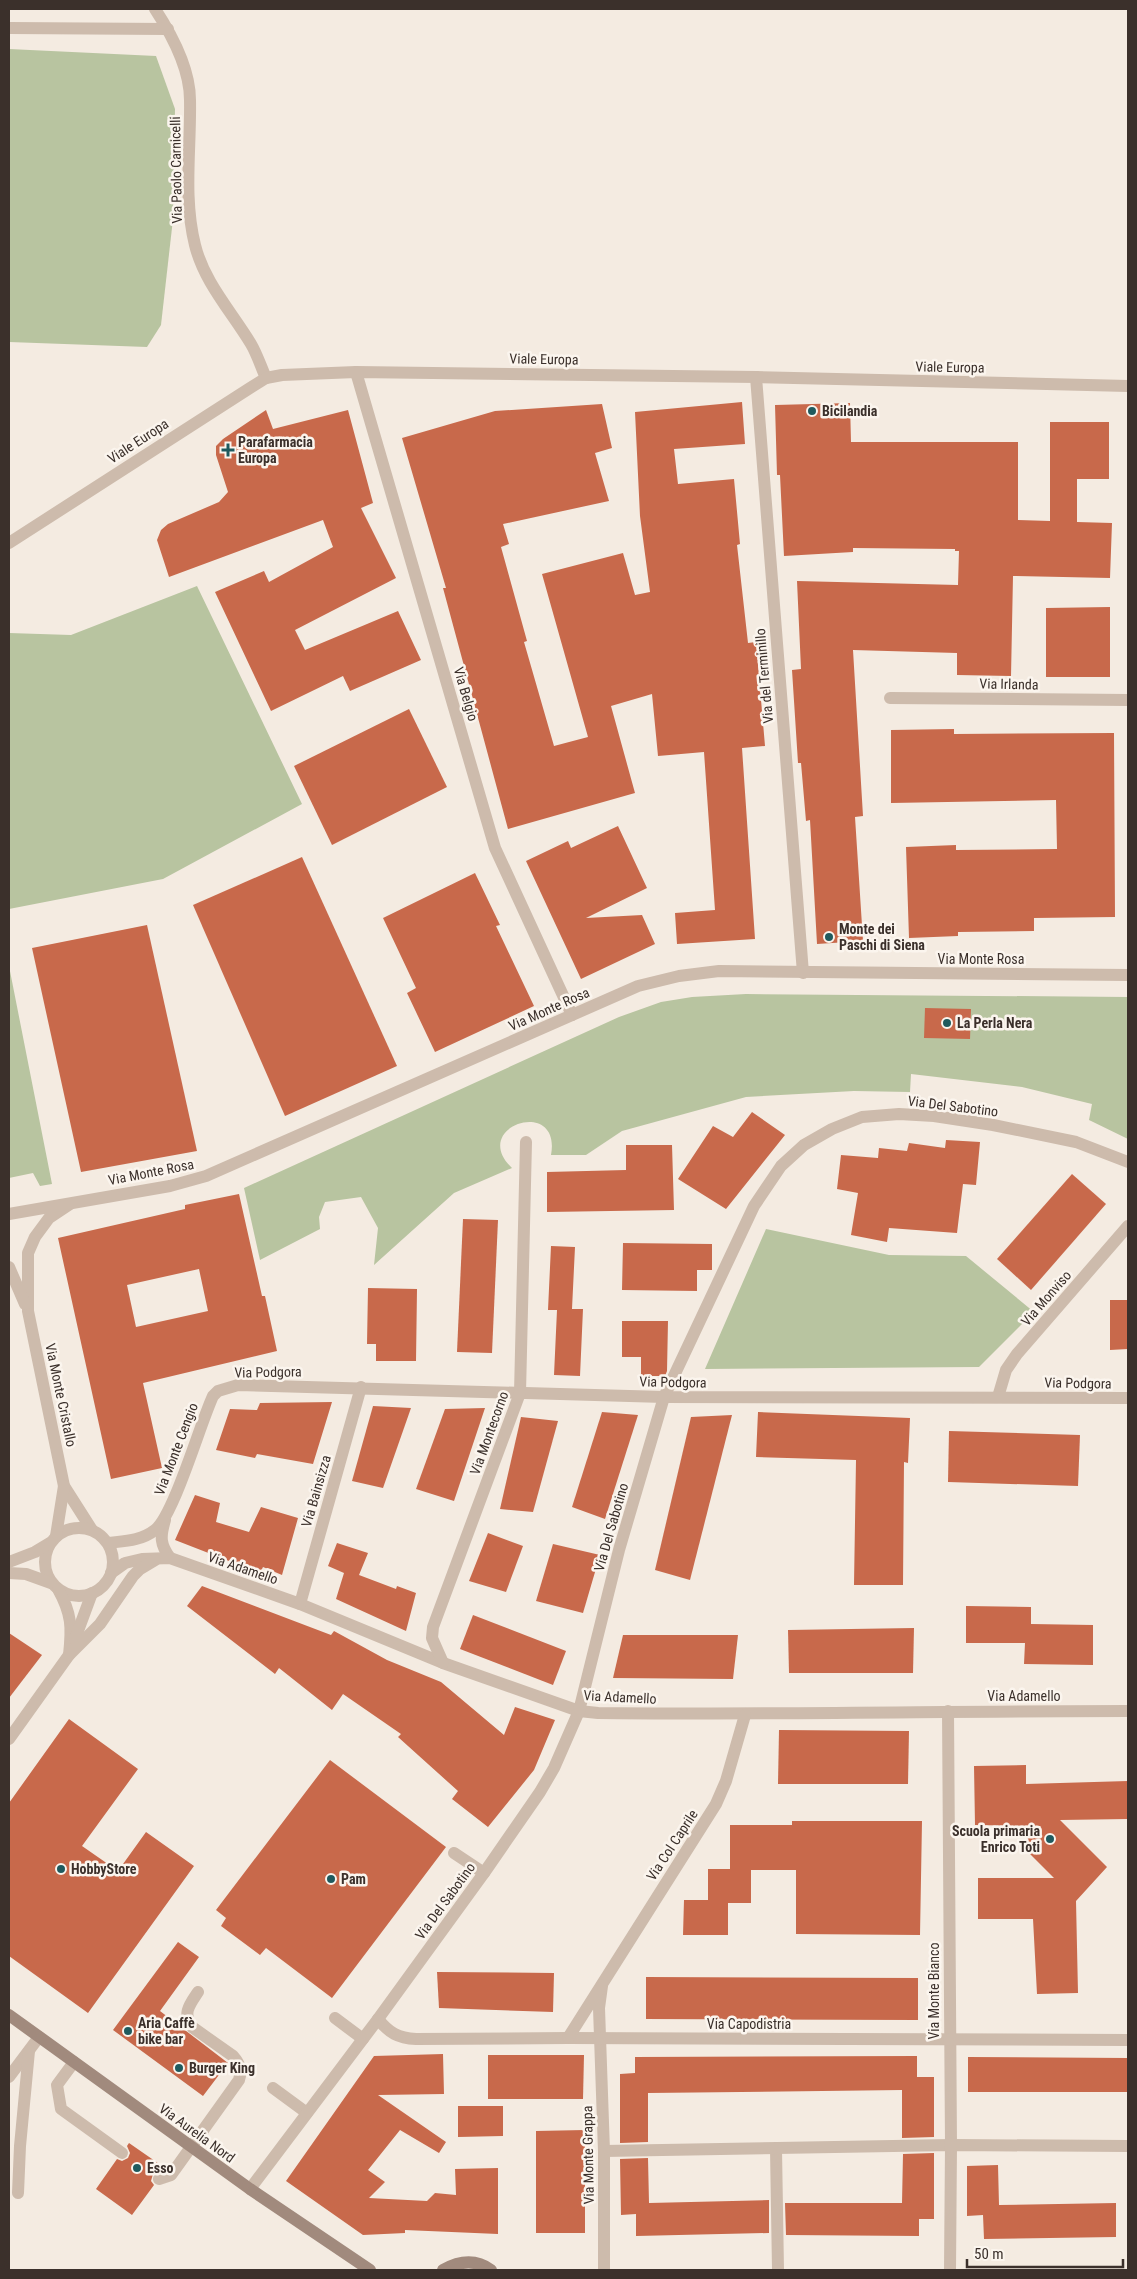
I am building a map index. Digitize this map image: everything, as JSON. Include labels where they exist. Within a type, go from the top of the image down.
[{"type":"main road","name":"Via Aurelia Nord","points":[[9,2015],[250,2189],[370,2270]]},
{"type":"main road","points":[[443,2270],[462,2262],[474,2262],[491,2270]]},
{"type":"street","name":"Via Paolo Carnicelli","points":[[155,9],[168,28],[183,65],[190,99],[188,143],[189,214],[202,269],[252,346],[266,378]]},
{"type":"street","points":[[9,28],[168,28]]},
{"type":"street","name":"Viale Europa","points":[[9,543],[196,421],[266,378],[300,372],[756,377],[1128,386]]},
{"type":"street","name":"Via Belgio","points":[[356,372],[495,848],[572,1015]]},
{"type":"street","name":"Via del Terminillo","points":[[756,377],[803,972]]},
{"type":"street","name":"Via Irlanda","points":[[890,698],[1128,700]]},
{"type":"street","name":"Via Monte Rosa","points":[[9,1214],[170,1186],[206,1176],[638,986],[679,976],[719,971],[1128,974]]},
{"type":"street","name":"Via Del Sabotino","points":[[250,2189],[378,2019],[484,1873],[540,1792],[554,1768],[579,1711],[619,1550],[664,1397],[754,1206],[781,1166],[804,1145],[832,1129],[862,1117],[899,1114],[934,1116],[993,1125],[1076,1142],[1128,1162]]},
{"type":"street","name":"Via Montecorno","points":[[443,1663],[432,1638],[433,1627],[520,1393],[526,1142]]},
{"type":"street","points":[[28,1311],[28,1253],[35,1237],[49,1218],[74,1202]]},
{"type":"street","name":"Via Monviso","points":[[998,1397],[1004,1375],[1017,1354],[1128,1226]]},
{"type":"street","points":[[9,1267],[28,1311]]},
{"type":"street","name":"Via Monte Cristallo","points":[[28,1311],[64,1486],[92,1530],[108,1544]]},
{"type":"street","name":"Via Podgora","points":[[218,1391],[238,1385],[664,1397],[1128,1398]]},
{"type":"street","name":"Via Bainsizza","points":[[300,1604],[361,1387]]},
{"type":"street","name":"Via Monte Cengio","points":[[164,1558],[160,1537],[164,1520],[206,1412],[213,1396],[218,1391]]},
{"type":"street","name":"Via Monte Cristallo","points":[[54,1586],[46,1574],[45,1552],[53,1539],[64,1486]]},
{"type":"street","name":"Via Monte Cengio","points":[[108,1544],[133,1541],[146,1535],[164,1520]]},
{"type":"street","points":[[9,1562],[35,1552],[53,1539],[74,1528],[92,1530]]},
{"type":"street","points":[[9,1574],[26,1574],[74,1596],[92,1593],[107,1582],[111,1573],[113,1558],[108,1544]]},
{"type":"street","points":[[9,1738],[69,1655],[100,1624],[137,1573],[164,1558]]},
{"type":"street","name":"Via Adamello","points":[[111,1573],[125,1563],[164,1558],[300,1604],[443,1663],[579,1711],[598,1713],[745,1715],[948,1711],[1128,1711]]},
{"type":"street","points":[[54,1586],[67,1606],[72,1626],[69,1655]]},
{"type":"street","points":[[69,1655],[92,1593]]},
{"type":"street","name":"Via Monte Bianco","points":[[948,1711],[950,2270]]},
{"type":"street","name":"Via Col Caprile","points":[[568,2038],[716,1804],[726,1781],[745,1715]]},
{"type":"street","points":[[454,1853],[484,1873]]},
{"type":"street","name":"Via Col Caprile","points":[[600,2039],[599,2008],[602,1982]]},
{"type":"street","points":[[159,2179],[171,2175],[239,2080],[241,2074],[238,2061],[233,2056],[192,2027],[189,2022],[188,2007],[198,1992]]},
{"type":"street","points":[[335,2018],[363,2039]]},
{"type":"street","name":"Via Capodistria","points":[[378,2019],[386,2029],[396,2036],[406,2038],[1128,2040]]},
{"type":"street","points":[[9,2077],[39,2037]]},
{"type":"street","name":"Via Monte Grappa","points":[[600,2039],[604,2151],[604,2270]]},
{"type":"street","points":[[18,2193],[20,2146],[29,2051]]},
{"type":"street","points":[[74,2062],[57,2085],[61,2109],[122,2153]]},
{"type":"street","points":[[273,2088],[308,2113]]},
{"type":"street","points":[[604,2151],[951,2145],[1128,2146]]},
{"type":"street","points":[[776,2149],[778,2270]]},
{"type":"green space","points":[[9,49],[156,56],[175,109],[173,219],[161,325],[147,347],[9,342]]},
{"type":"green space","points":[[197,586],[302,804],[163,879],[9,909],[9,633],[71,635]]},
{"type":"green space","points":[[9,966],[52,1184],[40,1186],[33,1173],[9,1178]]},
{"type":"green space","points":[[746,994],[1128,997],[1128,1139],[1089,1120],[1092,1104],[1022,1087],[911,1074],[910,1092],[854,1091],[746,1097],[622,1131],[586,1155],[551,1155],[551,1137],[543,1126],[532,1122],[519,1124],[508,1130],[501,1140],[501,1153],[512,1168],[454,1193],[374,1265],[378,1228],[361,1197],[325,1202],[319,1217],[320,1229],[260,1260],[244,1188],[619,1017],[661,1002],[692,997]]},
{"type":"green space","points":[[766,1229],[889,1255],[966,1256],[1034,1312],[979,1367],[705,1369]]},
{"type":"building","points":[[742,402],[745,444],[674,449],[678,484],[734,479],[740,544],[737,545],[748,643],[756,642],[765,746],[742,748],[755,939],[677,944],[675,913],[715,910],[704,752],[658,756],[652,694],[611,706],[635,793],[508,829],[443,588],[446,588],[402,438],[495,411],[602,404],[612,448],[595,453],[609,501],[503,524],[509,544],[501,547],[527,641],[524,642],[554,746],[588,737],[542,574],[623,553],[635,595],[650,592],[640,516],[635,412]]},
{"type":"building","points":[[850,403],[851,442],[1018,442],[1018,520],[1050,521],[1050,422],[1109,422],[1109,479],[1077,479],[1077,522],[1112,523],[1110,578],[1013,576],[1011,676],[957,675],[957,653],[853,650],[863,816],[855,817],[863,941],[817,944],[810,820],[806,821],[801,763],[798,763],[792,670],[801,669],[797,581],[958,585],[959,551],[955,551],[955,549],[853,548],[853,552],[784,556],[780,475],[777,475],[775,405]]},
{"type":"building","points":[[266,410],[273,429],[348,410],[373,503],[361,508],[396,578],[295,630],[305,650],[398,611],[421,660],[350,691],[343,676],[271,711],[215,592],[264,571],[269,582],[333,547],[323,520],[169,577],[157,540],[161,530],[168,524],[219,502],[228,492],[216,455],[216,446],[223,439]]},
{"type":"building","points":[[1110,607],[1110,677],[1046,677],[1046,608]]},
{"type":"building","points":[[409,709],[447,787],[332,845],[294,766]]},
{"type":"building","points":[[954,729],[954,734],[1114,733],[1115,917],[1034,918],[1034,931],[958,932],[958,936],[909,938],[906,847],[956,845],[956,850],[1057,849],[1056,800],[891,803],[891,730]]},
{"type":"building","points":[[618,826],[647,888],[586,918],[642,915],[655,944],[581,979],[526,861],[568,841],[571,848]]},
{"type":"building","points":[[302,857],[397,1066],[285,1116],[193,905]]},
{"type":"building","points":[[475,873],[500,925],[496,926],[534,1006],[435,1052],[407,993],[416,988],[383,918]]},
{"type":"building","points":[[147,925],[197,1151],[81,1172],[32,948]]},
{"type":"building","name":"La Perla Nera","points":[[925,1008],[971,1009],[970,1039],[924,1038]]},
{"type":"building","points":[[752,1112],[785,1135],[726,1209],[678,1179],[713,1126],[733,1137]]},
{"type":"building","points":[[946,1140],[980,1142],[976,1185],[963,1184],[957,1233],[889,1228],[887,1242],[851,1235],[858,1193],[837,1189],[841,1155],[878,1158],[879,1148],[907,1151],[909,1143],[945,1148]]},
{"type":"building","points":[[626,1145],[672,1145],[674,1210],[547,1212],[547,1172],[626,1170]]},
{"type":"building","points":[[1072,1174],[1106,1204],[1031,1290],[997,1259]]},
{"type":"building","points":[[239,1194],[262,1296],[265,1296],[277,1351],[143,1383],[162,1468],[111,1479],[58,1238],[185,1209],[185,1205]],"holes":[[[199,1269],[208,1311],[136,1327],[127,1285]]]},
{"type":"building","points":[[463,1219],[498,1220],[492,1353],[457,1352]]},
{"type":"building","points":[[623,1243],[712,1244],[712,1270],[697,1270],[697,1291],[622,1290]]},
{"type":"building","points":[[551,1246],[575,1247],[572,1309],[583,1309],[580,1376],[554,1375],[557,1310],[548,1310]]},
{"type":"building","points":[[368,1288],[417,1289],[416,1361],[376,1361],[376,1344],[367,1344]]},
{"type":"building","points":[[1110,1300],[1128,1300],[1128,1349],[1110,1350]]},
{"type":"building","points":[[622,1321],[668,1321],[667,1371],[665,1376],[641,1376],[641,1357],[622,1357]]},
{"type":"building","points":[[332,1402],[313,1464],[257,1454],[255,1458],[216,1450],[230,1409],[257,1410],[260,1403]]},
{"type":"building","points":[[373,1406],[411,1408],[383,1488],[352,1481]]},
{"type":"building","points":[[485,1408],[454,1501],[416,1489],[445,1409]]},
{"type":"building","points":[[602,1412],[638,1415],[605,1519],[572,1507]]},
{"type":"building","points":[[758,1412],[910,1418],[908,1463],[904,1462],[903,1585],[854,1585],[856,1460],[756,1457]]},
{"type":"building","points":[[732,1415],[690,1580],[655,1570],[691,1417]]},
{"type":"building","points":[[521,1417],[558,1421],[533,1512],[500,1509]]},
{"type":"building","points":[[949,1431],[1080,1435],[1078,1486],[948,1482]]},
{"type":"building","points":[[195,1495],[220,1503],[216,1522],[249,1532],[261,1507],[298,1518],[282,1575],[263,1567],[260,1573],[175,1540]]},
{"type":"building","points":[[488,1533],[523,1546],[506,1592],[469,1581]]},
{"type":"building","points":[[337,1543],[368,1553],[359,1575],[396,1589],[397,1586],[416,1593],[406,1631],[336,1599],[344,1573],[328,1566]]},
{"type":"building","points":[[553,1544],[600,1555],[583,1613],[536,1601]]},
{"type":"building","points":[[202,1586],[331,1635],[334,1631],[387,1660],[441,1682],[504,1735],[515,1707],[555,1720],[534,1770],[488,1827],[452,1799],[458,1791],[398,1737],[401,1734],[343,1694],[332,1710],[279,1668],[275,1674],[187,1606]]},
{"type":"building","points":[[966,1606],[1031,1607],[1031,1624],[1093,1625],[1093,1665],[1024,1664],[1025,1643],[966,1643]]},
{"type":"building","points":[[473,1615],[566,1651],[553,1685],[460,1649]]},
{"type":"building","points":[[914,1628],[913,1673],[789,1673],[788,1630]]},
{"type":"building","points":[[9,1633],[42,1655],[9,1698]]},
{"type":"building","points":[[623,1635],[738,1635],[733,1679],[613,1678]]},
{"type":"building","name":"HobbyStore","points":[[69,1719],[138,1769],[82,1846],[118,1871],[146,1832],[194,1866],[88,2013],[9,1956],[9,1803]]},
{"type":"building","points":[[779,1730],[909,1731],[908,1784],[778,1784]]},
{"type":"building","name":"Pam","points":[[330,1760],[446,1847],[332,1998],[266,1948],[260,1955],[221,1926],[226,1918],[216,1910]]},
{"type":"building","points":[[1026,1765],[1026,1784],[1128,1781],[1128,1819],[1060,1820],[1107,1867],[1076,1901],[1078,1993],[1037,1994],[1033,1919],[978,1919],[978,1878],[1054,1878],[1021,1845],[1041,1826],[975,1825],[974,1766]]},
{"type":"building","points":[[792,1821],[922,1821],[920,1935],[796,1934],[796,1870],[751,1870],[751,1903],[728,1903],[728,1935],[683,1935],[684,1900],[708,1900],[708,1869],[730,1869],[730,1825],[792,1825]]},
{"type":"building","points":[[178,1942],[199,1957],[160,2011],[228,2063],[203,2096],[113,2030]]},
{"type":"building","points":[[437,1972],[554,1973],[553,2012],[439,2008]]},
{"type":"building","points":[[646,1977],[918,1978],[918,2020],[646,2019]]},
{"type":"building","points":[[443,2054],[444,2094],[378,2095],[446,2142],[439,2153],[400,2130],[368,2170],[385,2182],[369,2198],[427,2201],[435,2193],[456,2195],[455,2169],[498,2168],[498,2234],[405,2230],[405,2233],[363,2235],[286,2181],[374,2056]]},
{"type":"building","points":[[488,2055],[584,2055],[583,2099],[488,2099]]},
{"type":"building","points":[[917,2056],[917,2077],[934,2077],[934,2137],[902,2138],[902,2090],[648,2093],[648,2142],[620,2143],[620,2074],[635,2073],[635,2057]]},
{"type":"building","points":[[968,2057],[1128,2058],[1128,2092],[968,2092]]},
{"type":"building","points":[[458,2106],[503,2106],[503,2136],[458,2137]]},
{"type":"building","points":[[585,2130],[585,2233],[536,2233],[536,2131]]},
{"type":"building","points":[[129,2143],[165,2168],[153,2174],[151,2181],[154,2185],[132,2215],[96,2189],[117,2159],[122,2161],[128,2158],[130,2153],[127,2146]]},
{"type":"building","points":[[934,2153],[934,2219],[919,2219],[919,2236],[786,2235],[785,2203],[902,2203],[903,2154]]},
{"type":"building","points":[[648,2158],[649,2203],[769,2200],[769,2233],[636,2236],[636,2214],[621,2215],[620,2159]]},
{"type":"building","points":[[998,2165],[999,2205],[1116,2203],[1116,2237],[984,2239],[983,2215],[967,2216],[967,2166]]},
{"type":"place","name":"Bicilandia","points":[[812,411]]},
{"type":"place","name":"Parafarmacia Europa","points":[[228,450]]},
{"type":"place","name":"Monte dei Paschi di Siena","points":[[829,937]]},
{"type":"place","name":"La Perla Nera","points":[[947,1023]]},
{"type":"place","name":"Scuola primaria Enrico Toti","points":[[1050,1839]]},
{"type":"place","name":"HobbyStore","points":[[61,1869]]},
{"type":"place","name":"Pam","points":[[331,1879]]},
{"type":"place","name":"Aria Caffè bike bar","points":[[128,2031]]},
{"type":"place","name":"Burger King","points":[[179,2068]]},
{"type":"place","name":"Esso","points":[[137,2168]]}]
